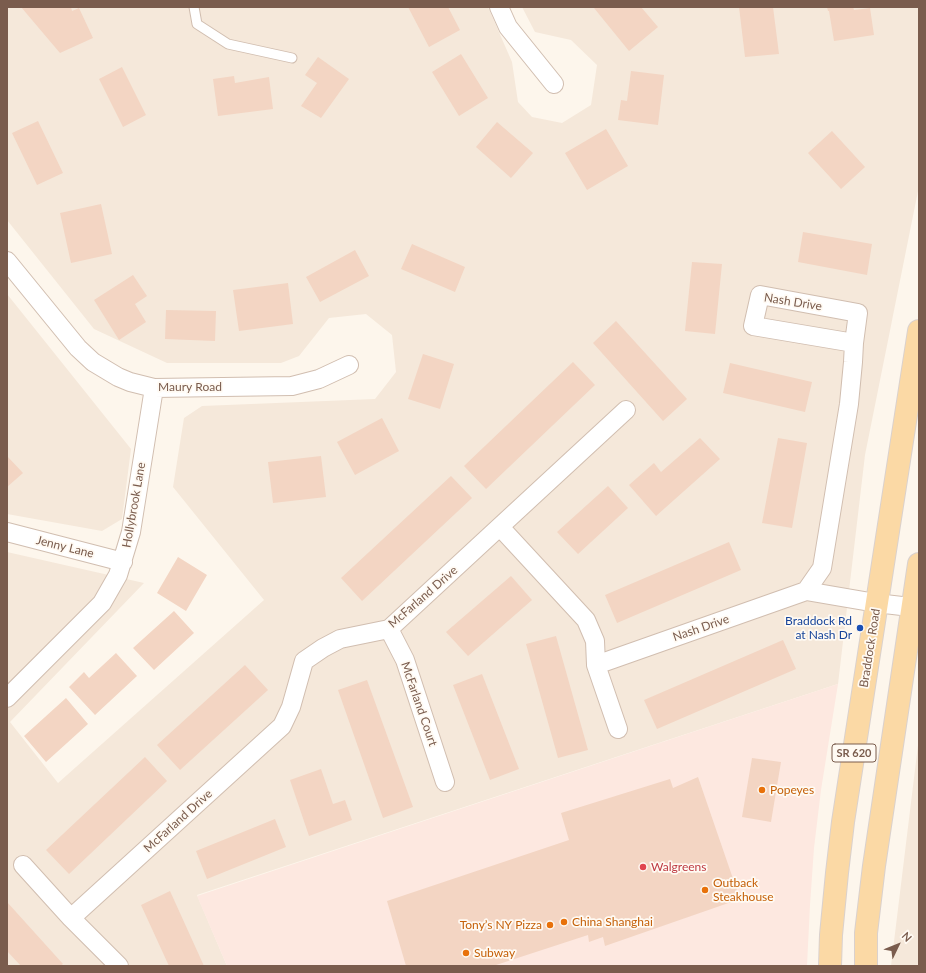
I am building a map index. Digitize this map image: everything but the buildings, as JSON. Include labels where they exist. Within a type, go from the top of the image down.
[{"type":"main road","name":"Braddock Road","points":[[830,966],[836,873],[919,331]]},
{"type":"main road","name":"SR 620","points":[[866,966],[866,933],[874,866],[916,608],[919,564]]},
{"type":"street","points":[[499,7],[508,27],[554,84]]},
{"type":"street","name":"Maury Road","points":[[7,261],[78,348],[93,362],[118,377],[130,382],[154,388],[292,386],[319,379],[349,365]]},
{"type":"street","name":"Nash Drive","points":[[806,591],[822,568],[849,404],[858,313],[760,295],[753,326],[854,343]]},
{"type":"street","name":"Hollybrook Lane","points":[[7,698],[102,603],[118,575],[132,532],[154,388]]},
{"type":"street","name":"McFarland Drive","points":[[71,918],[282,726],[291,707],[304,662],[323,648],[340,639],[389,629],[626,410]]},
{"type":"street","points":[[500,527],[586,620],[595,641],[596,665],[618,729]]},
{"type":"street","name":"Jenny Lane","points":[[7,532],[123,562]]},
{"type":"street","name":"Nash Drive","points":[[596,665],[806,591],[876,604],[916,608]]},
{"type":"street","name":"McFarland Court","points":[[389,629],[405,660],[446,782]]},
{"type":"street","points":[[22,865],[71,918],[119,966]]},
{"type":"lane","points":[[194,7],[197,24],[228,44],[292,58]]},
{"type":"shaded area","points":[[7,7],[488,7],[512,62],[518,102],[532,117],[562,123],[591,105],[597,65],[571,40],[535,32],[522,7],[919,7],[919,186],[865,455],[838,684],[197,895],[227,966],[7,966],[7,552],[144,583],[10,722],[58,783],[264,600],[173,487],[184,418],[202,406],[375,399],[396,372],[392,335],[366,314],[329,318],[299,356],[281,363],[167,363],[94,329],[7,220]]},
{"type":"shaded area","points":[[7,294],[131,449],[122,519],[102,531],[7,514]]},
{"type":"shaded area","points":[[838,684],[821,790],[814,848],[807,966],[227,966],[197,896]]},
{"type":"shaded area","points":[[919,737],[919,966],[891,966],[903,868]]},
{"type":"place","name":"Braddock Rd at Nash Dr","points":[[860,628]]},
{"type":"place","name":"Popeyes","points":[[762,790]]},
{"type":"place","name":"Walgreens","points":[[643,867]]},
{"type":"place","name":"Outback Steakhouse","points":[[705,890]]},
{"type":"place","name":"China Shanghai","points":[[564,922]]},
{"type":"place","name":"Tony’s NY Pizza","points":[[550,925]]},
{"type":"place","name":"Subway","points":[[466,953]]}]
